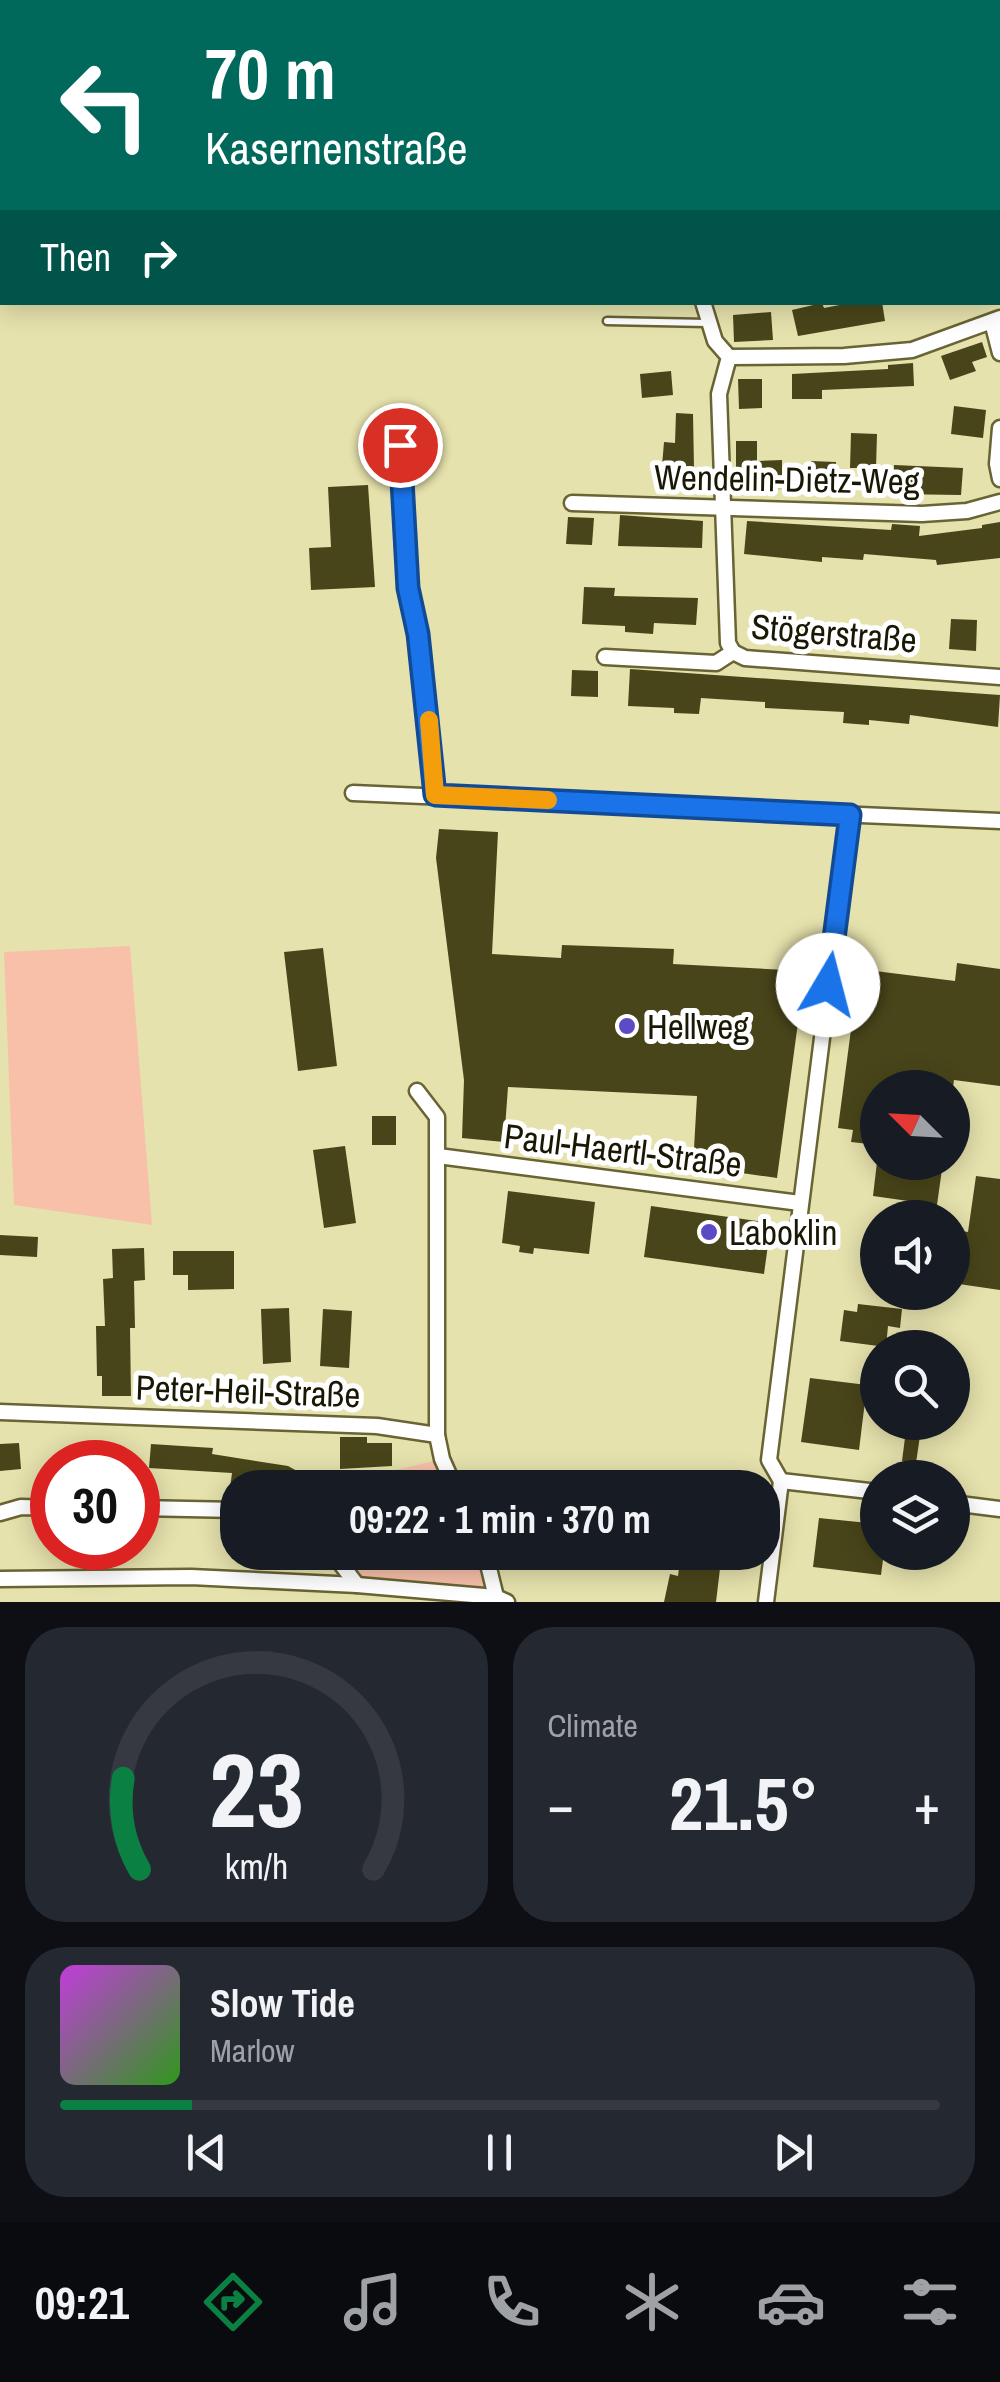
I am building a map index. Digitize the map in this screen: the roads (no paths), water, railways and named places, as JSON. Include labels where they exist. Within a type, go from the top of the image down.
[{"type":"street","points":[[704,305],[715,341],[729,357],[844,356],[912,350],[996,320],[1000,353]]},
{"type":"street","points":[[729,357],[719,394],[728,643],[733,652]]},
{"type":"street","points":[[1000,428],[1000,480]]},
{"type":"street","points":[[400,445],[408,588],[418,634],[435,795]]},
{"type":"street","name":"Wendelin-Dietz-Weg","points":[[572,503],[922,514],[1000,502]]},
{"type":"street","name":"Stögerstraße","points":[[604,658],[716,663],[733,652],[745,658],[1000,678]]},
{"type":"street","points":[[353,793],[1000,821]]},
{"type":"street","points":[[766,1602],[781,1481],[768,1460],[850,815]]},
{"type":"street","points":[[417,1090],[437,1117],[437,1435],[447,1470]]},
{"type":"street","name":"Paul-Haertl-Straße","points":[[438,1156],[800,1202]]},
{"type":"street","name":"Peter-Heil-Straße","points":[[0,1412],[377,1426],[437,1435]]},
{"type":"street","points":[[781,1481],[860,1490]]},
{"type":"street","points":[[970,1506],[1000,1510]]},
{"type":"street","points":[[0,1513],[30,1507]]},
{"type":"street","points":[[160,1508],[220,1510]]},
{"type":"street","points":[[346,1570],[357,1585]]},
{"type":"street","points":[[0,1580],[191,1577],[357,1585],[499,1600],[490,1570]]},
{"type":"street","points":[[284,1602],[285,1584]]},
{"type":"lane","points":[[607,321],[708,323]]},
{"type":"place","name":"Hellweg","points":[[627,1026]]},
{"type":"place","name":"Laboklin","points":[[709,1232]]}]
